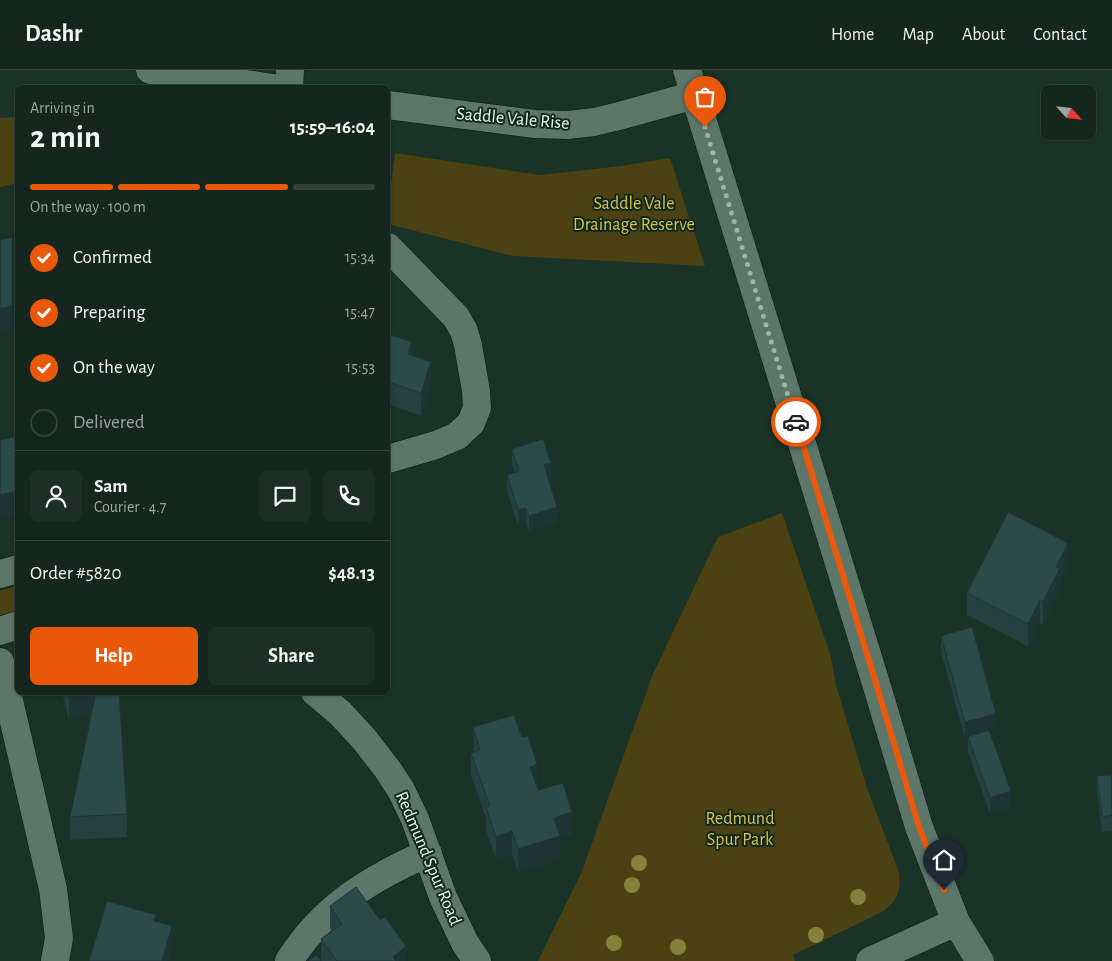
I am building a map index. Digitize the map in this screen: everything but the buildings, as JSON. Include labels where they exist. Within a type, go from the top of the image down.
[{"type":"street","points":[[150,70],[252,85]]},
{"type":"street","points":[[288,85],[290,70]]},
{"type":"street","points":[[691,82],[876,680],[919,827],[956,922],[980,961]]},
{"type":"street","name":"Saddle Vale Rise","points":[[390,105],[535,124],[568,126],[619,116],[691,82]]},
{"type":"street","points":[[390,249],[456,318],[464,331],[476,391],[476,408],[471,423],[458,436],[436,445],[390,458]]},
{"type":"street","points":[[0,574],[15,570]]},
{"type":"street","points":[[0,631],[15,626]]},
{"type":"street","points":[[0,662],[53,888],[59,938],[55,961]]},
{"type":"street","name":"Redmund Spur Road","points":[[319,695],[340,713],[364,740],[401,790],[415,819],[443,897],[465,943],[477,961]]},
{"type":"street","points":[[289,961],[298,947],[327,914],[356,891],[404,863],[428,853]]},
{"type":"street","points":[[870,961],[956,922]]},
{"type":"green space","points":[[15,117],[15,183],[0,187],[0,118]]},
{"type":"green space","name":"Saddle Vale Drainage Reserve","points":[[395,153],[540,175],[621,166],[670,158],[705,266],[513,256],[390,225],[390,193]]},
{"type":"green space","name":"Redmund Spur Park","points":[[782,513],[831,657],[836,685],[867,788],[899,872],[899,890],[895,899],[882,912],[793,955],[795,961],[538,961],[582,871],[653,674],[718,537]]},
{"type":"green space","points":[[15,587],[15,611],[0,616],[0,591]]},
{"type":"way so far","points":[[705,127],[796,422]]},
{"type":"route","points":[[796,422],[919,827],[944,890]]}]
